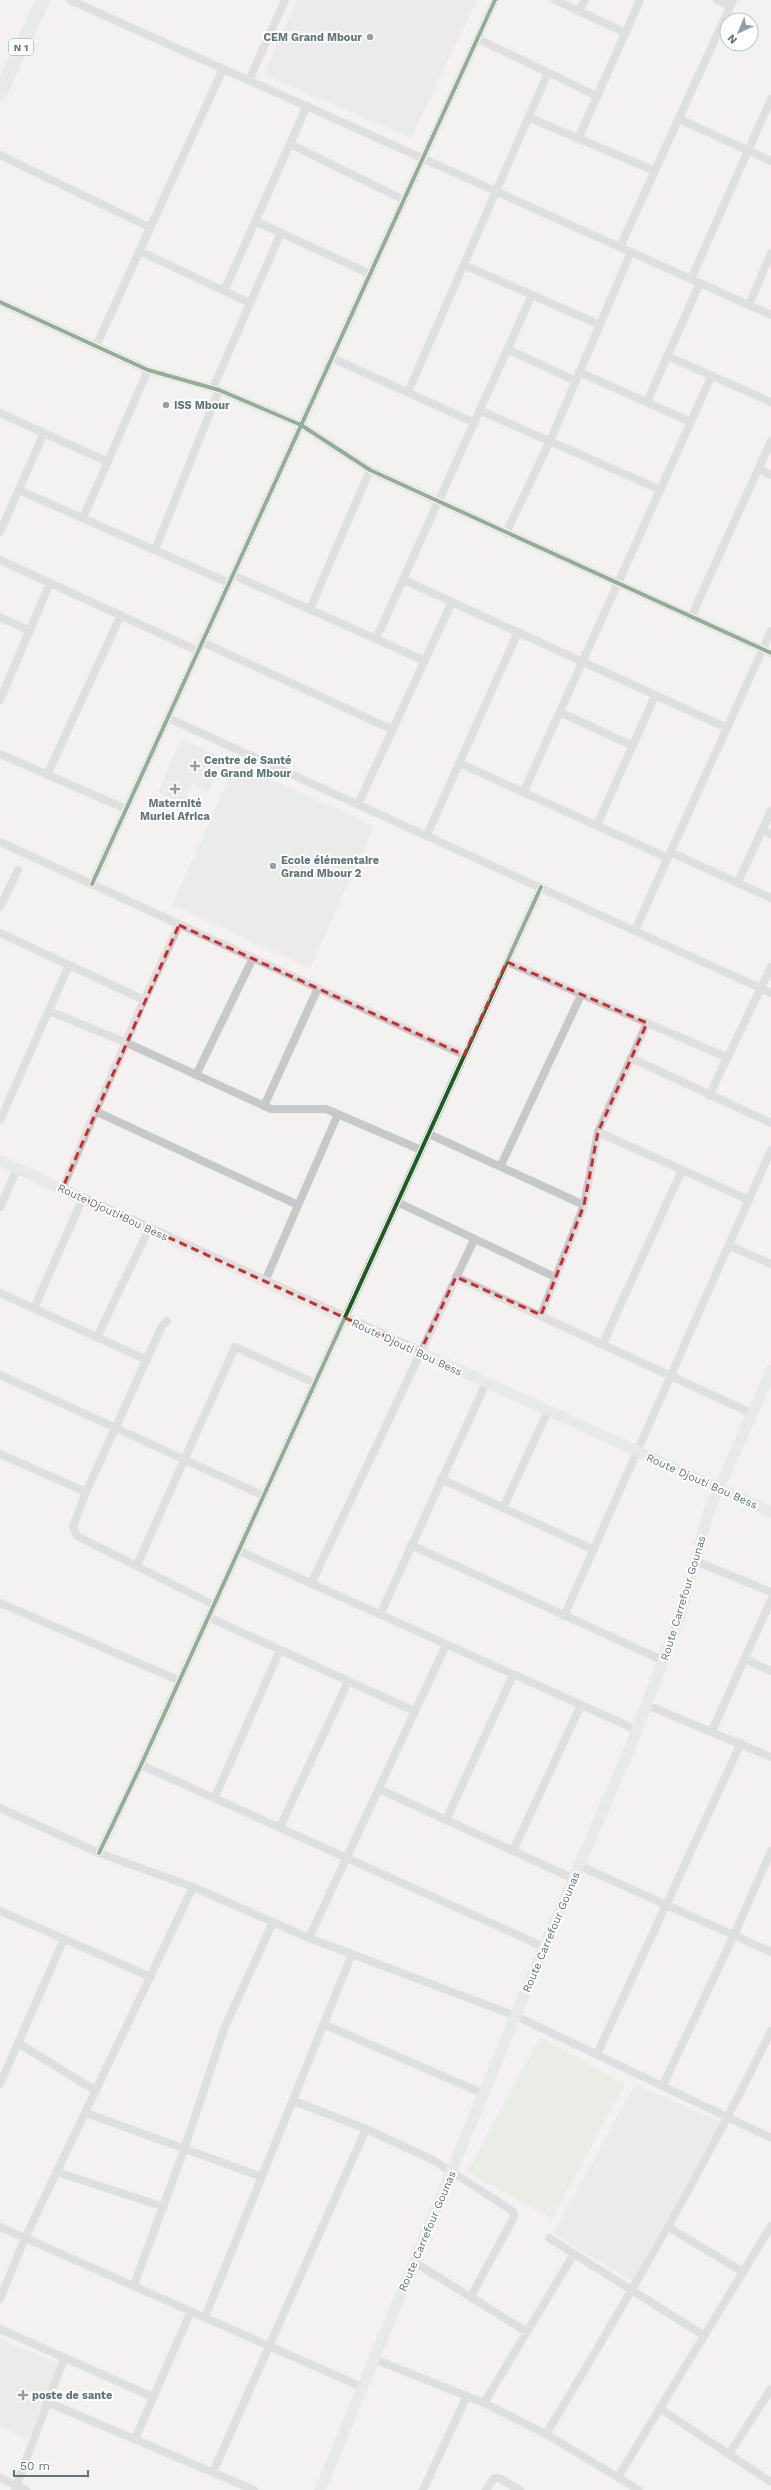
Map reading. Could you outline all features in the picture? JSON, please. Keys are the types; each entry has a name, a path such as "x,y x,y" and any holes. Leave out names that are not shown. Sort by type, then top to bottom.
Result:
{"highway":[{"name":"N 1","path":"0,93 43,0"}],"main road":[{"name":"Route Djouti Bou Bess","path":"0,1161 771,1512"},
{"name":"Route Carrefour Gounas","path":"320,2490 544,1948 637,1730 664,1661 706,1520 718,1489 771,1371"}],"street":[{"path":"70,0 771,315"},
{"path":"249,80 285,0"},
{"path":"92,884 496,0"},
{"path":"555,0 626,33"},
{"path":"580,11 585,0"},
{"path":"578,138 640,0"},
{"path":"620,247 732,3 716,0"},
{"path":"478,39 597,96"},
{"path":"96,346 223,69"},
{"path":"408,392 530,118 548,73"},
{"path":"691,279 771,99"},
{"path":"224,291 307,106"},
{"path":"530,118 655,171"},
{"path":"679,118 771,161"},
{"path":"290,144 404,200"},
{"path":"0,155 149,228"},
{"path":"255,221 280,235 370,274"},
{"path":"155,550 250,303 280,235"},
{"path":"139,251 250,303"},
{"path":"506,532 550,441 631,252"},
{"path":"749,305 771,253"},
{"path":"464,265 600,325"},
{"path":"647,402 700,283"},
{"path":"376,639 509,350 532,295"},
{"path":"0,302 148,370 216,389 301,426 370,470 771,653"},
{"path":"509,350 576,381"},
{"path":"667,356 771,402"},
{"path":"332,358 475,423"},
{"path":"83,518 148,370"},
{"path":"579,372 692,422"},
{"path":"524,791 712,375"},
{"path":"481,411 661,490"},
{"path":"0,413 108,462"},
{"path":"0,532 44,433"},
{"path":"691,616 771,441"},
{"path":"758,469 771,474"},
{"path":"310,609 370,470"},
{"path":"19,490 229,584"},
{"path":"0,560 198,651"},
{"path":"233,575 425,661"},
{"path":"404,580 727,728"},
{"path":"0,700 50,583"},
{"path":"358,804 452,602"},
{"path":"47,775 121,615"},
{"path":"0,617 30,631"},
{"path":"635,930 771,631"},
{"path":"427,836 518,632"},
{"path":"202,642 393,730"},
{"path":"597,825 655,696"},
{"path":"560,712 633,746"},
{"path":"168,718 771,993"},
{"path":"0,754 126,809"},
{"path":"459,763 597,825 738,882 771,898"},
{"path":"738,882 771,811"},
{"path":"762,830 771,834"},
{"path":"0,842 464,1055"},
{"path":"0,907 18,870"},
{"path":"99,1852 180,1681 541,887"},
{"path":"62,1189 127,1043 144,1000 180,925"},
{"path":"0,933 144,1000"},
{"path":"196,1075 253,958"},
{"path":"507,962 728,1058"},
{"path":"0,1120 69,965"},
{"path":"709,1096 771,967"},
{"path":"264,1106 318,988"},
{"path":"501,1166 581,995"},
{"path":"49,1011 127,1043 264,1106 278,1110 326,1110 421,1150"},
{"path":"541,1315 584,1205 598,1132 647,1023"},
{"path":"631,1058 709,1096 771,1123"},
{"path":"97,1112 298,1205"},
{"path":"265,1281 338,1114"},
{"path":"598,1132 749,1200"},
{"path":"429,1134 584,1205"},
{"path":"564,1616 670,1375 730,1246 771,1150"},
{"path":"0,1207 17,1169"},
{"path":"603,1343 682,1170"},
{"path":"34,1308 82,1198"},
{"path":"397,1202 474,1240 556,1277"},
{"path":"97,1337 149,1228"},
{"path":"312,1584 474,1240"},
{"path":"730,1246 771,1264"},
{"path":"456,1276 752,1413"},
{"path":"0,1293 147,1360"},
{"path":"167,1321 162,1326 115,1428 86,1492 73,1527 74,1533 214,1605"},
{"path":"137,1565 235,1347 316,1383"},
{"path":"0,1375 264,1496"},
{"path":"380,1615 486,1383"},
{"path":"503,1508 548,1411"},
{"path":"0,1454 86,1492"},
{"path":"441,1479 594,1550"},
{"path":"411,1545 664,1661"},
{"path":"239,1551 637,1730"},
{"path":"695,1561 771,1592"},
{"path":"712,1731 771,1600"},
{"path":"0,1603 180,1681"},
{"path":"208,1617 414,1711"},
{"path":"310,1938 348,1858 414,1711 446,1645"},
{"path":"215,1797 280,1650"},
{"path":"745,1659 771,1671"},
{"path":"446,1820 513,1675"},
{"path":"280,1827 348,1682"},
{"path":"513,1851 581,1705"},
{"path":"647,1705 741,1743 771,1757"},
{"path":"597,2054 741,1743"},
{"path":"141,1765 215,1797 544,1948"},
{"path":"379,1789 574,1878"},
{"path":"0,1808 99,1852 193,1887 310,1938 516,2016 663,2084 771,2138"},
{"path":"663,2084 734,1935 771,1851"},
{"path":"580,1866 665,1906 771,1952"},
{"path":"0,2299 25,2238 193,1887"},
{"path":"0,1911 151,1977"},
{"path":"134,2285 164,2208 224,2029 273,1922"},
{"path":"0,2084 64,1939"},
{"path":"205,2317 294,2101 323,2024 352,1954"},
{"path":"323,2024 484,2094"},
{"path":"546,2434 633,2291 729,2117 771,2031"},
{"path":"18,2043 96,2091"},
{"path":"294,2101 366,2129 452,2172 514,2214 513,2219 472,2296"},
{"path":"86,2113 184,2150 262,2177"},
{"path":"213,2472 366,2129"},
{"path":"57,2172 164,2208"},
{"path":"0,2227 269,2344 362,2387"},
{"path":"618,2477 703,2335 771,2227"},
{"path":"668,2228 742,2272"},
{"path":"549,2238 703,2335"},
{"path":"484,2403 574,2254"},
{"path":"414,2262 472,2296 527,2332"},
{"path":"135,2439 191,2311"},
{"path":"0,2329 153,2397"},
{"path":"15,2488 64,2358"},
{"path":"374,2358 484,2403 546,2434 639,2490"},
{"path":"729,2454 771,2389"},
{"path":"423,2490 467,2396"},
{"path":"47,2402 254,2490"},
{"path":"659,2408 771,2482"},
{"path":"0,2478 15,2488 26,2490"},
{"path":"486,2490 494,2478 499,2478 520,2490"}],"highlighted area":[{"path":"179,925 464,1055 507,962 647,1023 598,1132 584,1205 541,1315 456,1277 420,1352 62,1189"}],"shaded area":[{"name":"CEM Grand Mbour","path":"297,0 477,0 411,138 264,75"},
{"name":"Centre de Santé de Grand Mbour","path":"181,739 224,758 208,793 193,785 184,804 158,792"},
{"name":"Ecole élémentaire Grand Mbour 2","path":"236,763 374,826 310,968 172,905"},
{"path":"540,2037 625,2084 552,2219 467,2172"},
{"path":"635,2084 720,2122 632,2281 553,2234"},
{"name":"poste de sante","path":"0,2339 58,2363 28,2440 0,2426"}],"cycle path":[{"path":"92,884 495,0"},
{"path":"0,302 148,370 219,390 301,425 370,470 771,653"},
{"path":"99,1853 141,1765 541,887"}],"place":[{"name":"CEM Grand Mbour","path":"370,37"},
{"name":"ISS Mbour","path":"166,405"},
{"name":"Centre de Santé de Grand Mbour","path":"195,766"},
{"name":"Maternité Muriel Africa","path":"175,789"},
{"name":"Ecole élémentaire Grand Mbour 2","path":"273,866"},
{"name":"poste de sante","path":"23,2395"}]}
